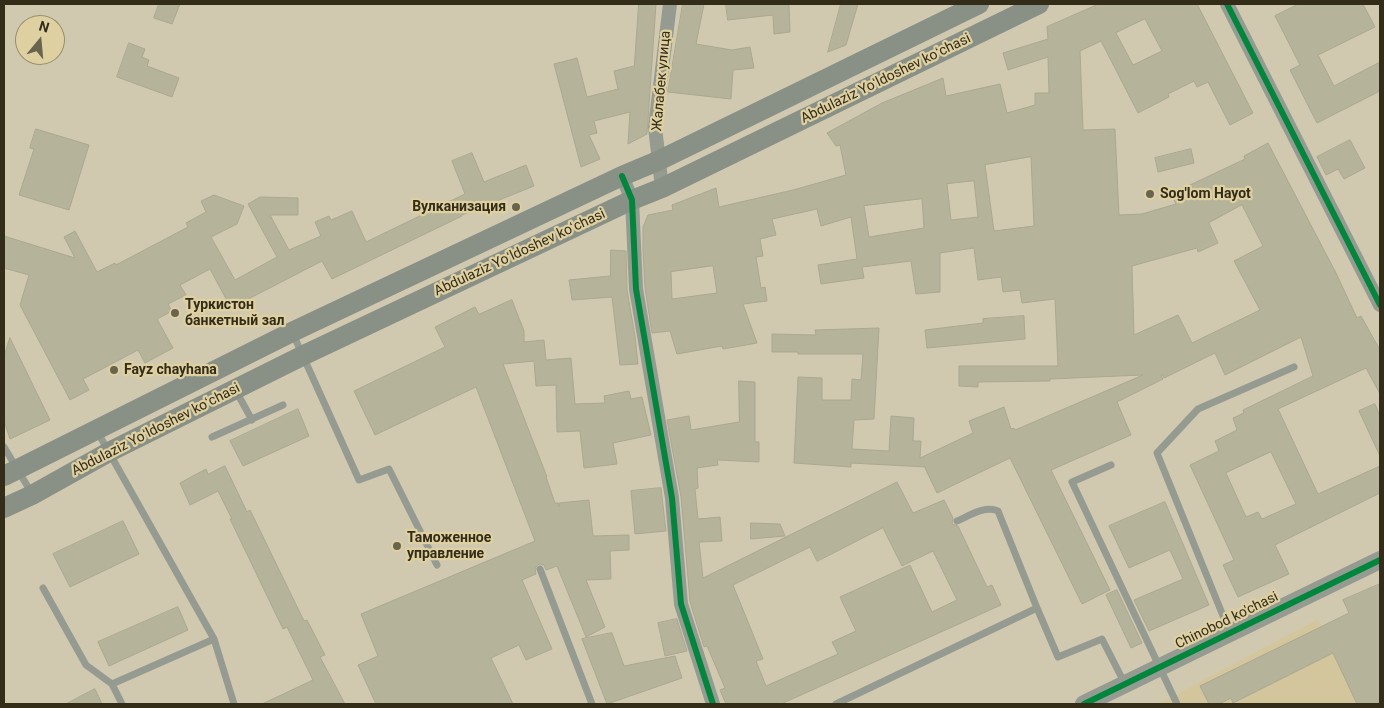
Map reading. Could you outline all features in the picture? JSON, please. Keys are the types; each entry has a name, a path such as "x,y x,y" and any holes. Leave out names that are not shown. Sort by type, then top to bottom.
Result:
{"main road":[{"name":"Abdulaziz Yoʻldoshev koʻchasi","path":"11,472 292,332 622,176 660,160 979,4"},
{"name":"Abdulaziz Yoʻldoshev koʻchasi","path":"4,508 32,495 109,452 304,355 632,200 662,188 1039,4"}],"street":[{"name":"Жалабек улица","path":"662,188 656,127 670,4"},
{"path":"1227,4 1380,306"},
{"path":"622,176 632,200 636,289 672,498 681,604 712,704"},
{"name":"Chinobod ko'chasi","path":"1084,704 1380,560"}],"lane":[{"path":"292,332 360,480 389,469 437,565"},
{"path":"1230,634 1157,453 1198,409 1294,367"},
{"path":"235,389 252,420"},
{"path":"212,437 283,406"},
{"path":"96,429 214,639 234,704"},
{"path":"4,447 11,472 32,495"},
{"path":"1111,465 1072,482 1177,704"},
{"path":"957,521 982,510 992,508 998,511 1058,657 1102,638 1126,684"},
{"path":"540,569 592,704"},
{"path":"43,588 86,665 112,684 122,704"},
{"path":"836,704 1037,608"},
{"path":"112,684 214,639"}],"shaded area":[{"path":"1318,619 1357,704 1158,704"}],"building":[{"path":"159,4 180,4 172,24 154,18"},
{"path":"639,4 656,4 647,134 628,144 630,112 594,121 597,133 589,135 600,159 581,167 554,64 577,58 587,97 618,89 614,71 634,66"},
{"path":"683,4 704,4 696,44 732,50 750,47 754,68 733,70 731,99 668,92"},
{"path":"726,4 789,4 790,32 774,34 773,15 728,20"},
{"path":"841,4 858,4 846,45 828,52"},
{"path":"1099,4 1197,4 1253,113 1230,125 1208,82 1197,87 1194,81 1168,94 1169,97 1138,113 1101,41 1080,51 1083,130 1115,129 1119,215 1142,214 1176,204 1171,194 1245,159 1244,156 1268,143 1336,273 1357,318 1361,316 1380,350 1380,394 1366,368 1278,409 1318,494 1380,466 1380,493 1275,545 1289,574 1238,597 1223,565 1234,560 1190,465 1219,451 1215,441 1237,430 1233,418 1244,413 1243,410 1313,376 1301,337 1225,375 1215,353 1164,378 1161,375 1163,379 1117,402 1131,435 1051,470 1110,590 1082,604 1010,458 937,493 926,467 851,463 851,467 794,463 798,377 822,378 822,400 851,400 852,379 861,380 863,354 772,352 772,334 816,335 815,330 879,328 874,419 854,420 852,449 889,451 891,416 914,418 913,441 921,441 920,458 973,433 969,421 1004,407 1011,429 1014,428 1015,430 1143,375 1050,379 1050,381 978,382 978,387 959,386 959,366 1058,366 1055,299 1022,303 1020,290 1003,292 1001,277 978,280 974,248 940,253 940,292 916,294 911,261 862,267 864,278 821,284 818,265 857,259 851,217 821,226 817,209 772,219 776,235 760,239 763,256 756,257 761,288 765,287 767,301 743,304 757,343 723,349 722,346 677,354 670,331 652,333 645,288 643,251 643,227 648,215 673,210 672,205 716,188 719,207 793,190 846,175 840,145 836,146 827,133 882,103 943,78 946,96 1000,84 1007,113 1035,105 1035,93 1049,93 1048,57 1008,70 1003,53 1048,39 1047,27","holes":["1145,19 1162,51 1133,65 1116,33","1031,157 1034,226 994,231 985,165","974,181 978,217 951,220 947,184","922,199 924,228 869,237 864,206","1242,205 1263,246 1234,261 1260,310 1192,343 1178,315 1134,335 1132,266 1197,248 1198,252 1218,243 1209,223","713,266 717,293 672,299 671,272","1271,452 1296,504 1262,519 1258,512 1246,517 1226,473"]},
{"path":"1299,4 1363,4 1375,27 1318,55 1334,86 1380,62 1380,91 1317,123 1290,70 1300,65 1275,16"},
{"path":"129,43 145,49 142,57 149,60 147,66 179,78 172,97 117,77"},
{"path":"36,129 89,145 69,210 19,195 34,149 30,148"},
{"path":"1350,140 1365,168 1344,179 1338,169 1326,175 1317,157"},
{"path":"1191,149 1194,163 1158,172 1155,158"},
{"path":"472,153 484,182 526,165 534,186 462,215 332,279 322,261 231,308 210,269 180,285 186,295 168,304 172,311 157,319 173,348 145,363 138,350 83,379 89,390 70,400 20,305 29,275 4,268 4,236 75,258 64,237 75,231 97,272 115,263 116,265 188,227 186,223 206,212 201,201 214,195 244,206 237,224 211,237 235,280 277,257 248,204 260,197 298,198 298,215 270,215 289,250 321,236 315,222 329,216 331,220 352,211 366,242 465,194 452,161"},
{"path":"611,250 626,251 627,290 638,364 620,365 612,297 572,300 569,280 610,276"},
{"path":"512,300 524,331 524,342 544,340 546,360 571,358 575,404 605,403 604,396 629,391 631,399 642,397 651,435 613,443 617,464 584,468 580,431 557,432 556,385 536,386 534,361 503,364 547,477 555,503 558,503 559,507 559,503 589,500 593,536 629,535 629,550 610,551 611,579 586,580 605,627 586,637 557,566 546,570 544,565 539,564 535,568 536,574 522,580 552,649 526,660 519,645 491,658 513,704 376,704 358,665 378,656 361,614 535,541 476,387 375,435 354,391 445,347 435,327 475,307 479,314"},
{"path":"1024,316 1025,339 927,348 925,330 983,323 983,319"},
{"path":"10,338 50,420 10,439 4,421 4,357"},
{"path":"739,381 755,382 755,442 759,442 759,462 717,460 718,465 697,468 698,488 695,489 698,519 720,517 722,541 699,542 703,578 897,482 913,513 944,500 953,518 952,524 958,526 987,587 992,585 1001,605 781,704 726,704 720,690 725,688 707,646 704,647 690,602 681,497 667,420 689,416 691,430 739,422","holes":["883,528 902,566 933,551 957,600 932,612 910,565 840,597 856,631 832,642 838,654 766,686 756,661 763,659 733,585 810,547 817,561"]},
{"path":"1375,404 1380,416 1380,456 1359,411"},
{"path":"298,409 309,436 243,466 230,441"},
{"path":"225,466 247,512 250,510 304,621 307,620 325,655 320,657 345,704 262,704 313,680 287,627 283,629 218,491 190,505 180,483 206,469 208,474"},
{"path":"661,488 666,531 635,534 631,491"},
{"path":"1165,502 1209,605 1149,631 1134,600 1183,579 1170,550 1129,568 1109,526"},
{"path":"123,521 139,554 70,587 53,554"},
{"path":"751,523 780,524 785,536 751,539"},
{"path":"1380,584 1380,704 1357,704 1333,653 1233,703 1231,698 1219,704 1209,704 1200,686 1349,613 1343,600"},
{"path":"1117,590 1142,643 1131,648 1106,595"},
{"path":"178,607 188,630 109,666 98,642"},
{"path":"677,619 687,651 665,656 658,623"},
{"path":"612,633 624,666 675,656 682,678 607,704 582,639"},
{"path":"95,689 102,704 66,704"}],"cycle path":[{"path":"1227,4 1380,305"},
{"path":"622,176 632,200 636,289 672,498 681,604 713,704"},
{"path":"1084,704 1380,560"}],"place":[{"name":"Sog'lom Hayot","path":"1150,194"},
{"name":"Вулканизация","path":"516,207"},
{"name":"Туркистон банкетный зал","path":"175,313"},
{"name":"Fayz chayhana","path":"114,370"},
{"name":"Таможенное управление","path":"397,546"}]}
